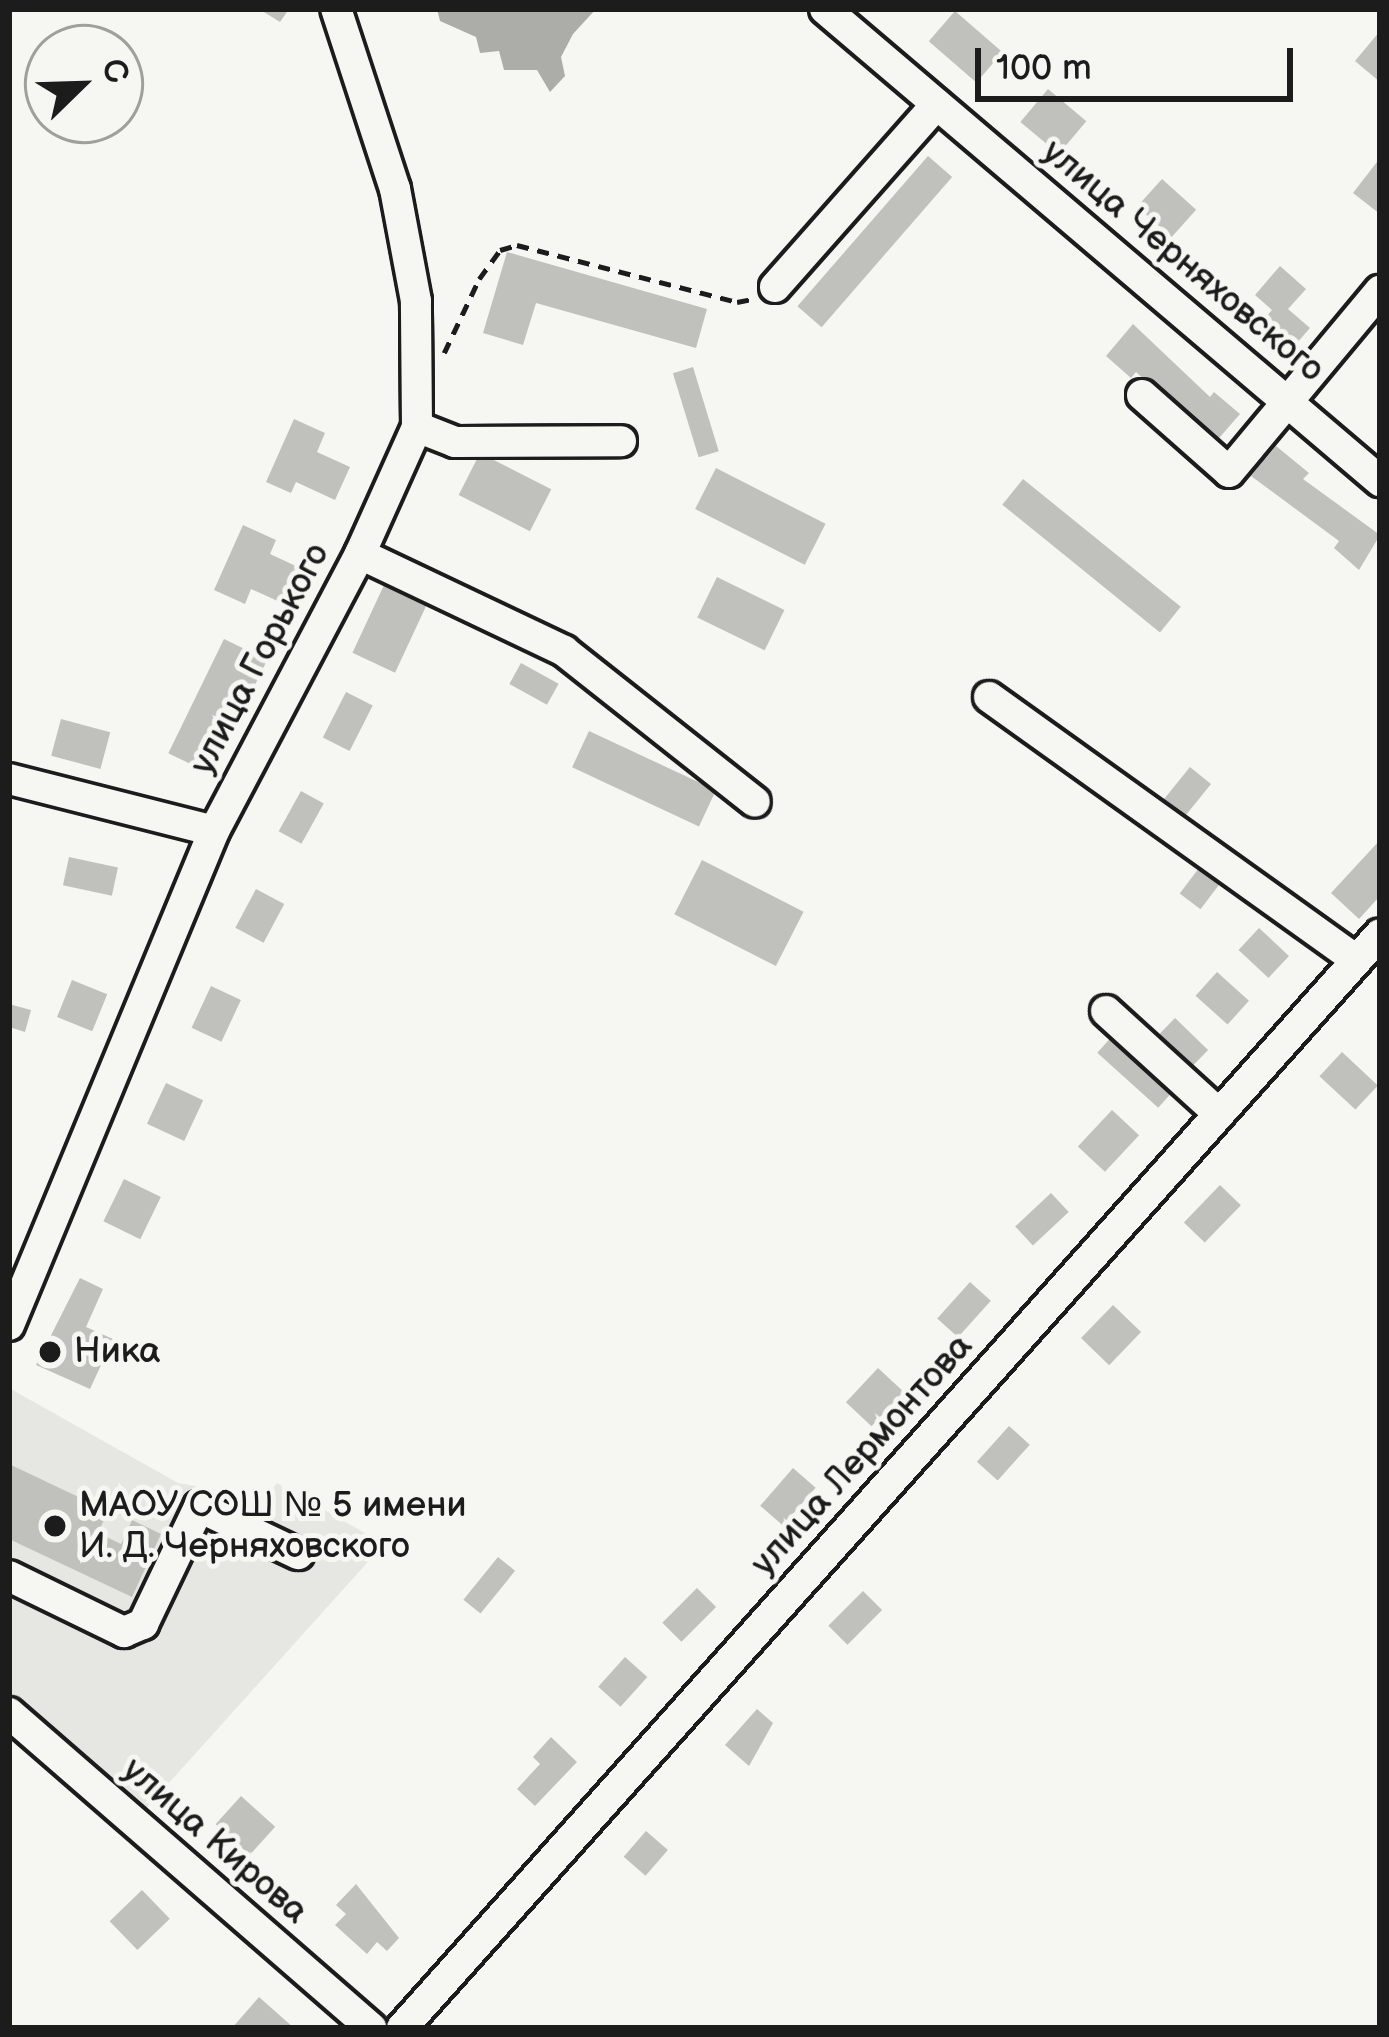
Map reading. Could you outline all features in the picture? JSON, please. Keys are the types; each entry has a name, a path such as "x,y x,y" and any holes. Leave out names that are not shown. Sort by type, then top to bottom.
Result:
{"street":[{"name":"улица Горького","path":"9,1324 214,831 360,554 417,427 416,301 395,189 336,9"},
{"name":"улица Черняховского","path":"824,9 1380,481"},
{"path":"775,287 937,104"},
{"path":"1142,395 1229,472 1380,291"},
{"path":"417,427 455,442 621,441"},
{"path":"360,554 564,651 755,802"},
{"path":"989,697 1357,960"},
{"path":"9,778 214,831"},
{"name":"улица Лермонтова","path":"402,2028 1380,934"},
{"path":"1106,1011 1219,1114"},
{"path":"9,1576 124,1632 143,1624 199,1507 298,1555"},
{"name":"улица Кирова","path":"9,1713 371,2028"}],"path":[{"path":"440,358 479,279 500,250 517,245 737,302 775,287"}],"shaded area":[{"path":"437,9 596,9 573,34 561,57 565,76 550,92 537,70 504,70 499,51 480,53 476,37 440,21"},
{"path":"9,1388 178,1483 213,1489 253,1513 277,1483 384,1544 141,1814 9,1703"}],"building":[{"path":"259,9 289,9 280,22"},
{"path":"955,11 1003,52 976,83 929,41"},
{"path":"1380,31 1380,82 1355,61"},
{"path":"1048,89 1086,121 1059,154 1020,122"},
{"path":"928,156 952,177 822,327 797,306"},
{"path":"1380,158 1380,214 1353,193"},
{"path":"1162,179 1196,210 1171,237 1137,206"},
{"path":"507,252 707,309 696,348 536,303 523,345 483,333"},
{"path":"1280,266 1306,289 1288,309 1310,328 1282,360 1252,333 1272,310 1255,295"},
{"path":"1133,324 1210,397 1214,392 1240,414 1213,445 1136,372 1131,378 1106,356"},
{"path":"693,367 719,451 699,457 673,373"},
{"path":"294,419 325,433 317,452 350,467 335,500 296,482 291,493 266,482"},
{"path":"1276,446 1309,473 1303,479 1380,535 1359,570 1334,548 1339,541 1251,476"},
{"path":"480,453 551,489 530,531 459,495"},
{"path":"716,468 826,524 805,565 695,509"},
{"path":"1023,479 1181,607 1160,632 1002,505"},
{"path":"243,525 276,540 270,554 298,567 282,603 251,589 245,604 214,590"},
{"path":"717,577 784,610 765,650 697,617"},
{"path":"385,583 428,603 395,673 352,653"},
{"path":"224,639 267,660 211,774 168,753"},
{"path":"521,663 559,684 547,705 509,684"},
{"path":"346,692 373,706 350,751 323,737"},
{"path":"61,719 110,732 100,769 51,756"},
{"path":"589,731 716,790 699,826 572,767"},
{"path":"1190,767 1211,784 1178,824 1157,807"},
{"path":"301,791 324,804 301,844 279,831"},
{"path":"1380,840 1380,896 1359,919 1331,893"},
{"path":"69,857 118,867 112,896 63,885"},
{"path":"702,860 804,912 776,966 674,914"},
{"path":"1199,868 1220,884 1201,909 1180,894"},
{"path":"256,889 284,904 264,943 235,928"},
{"path":"1259,928 1289,956 1269,978 1239,950"},
{"path":"1217,972 1249,1001 1228,1025 1196,996"},
{"path":"72,980 107,994 92,1031 57,1017"},
{"path":"211,986 241,1000 221,1042 192,1028"},
{"path":"9,1004 31,1010 25,1032 9,1027"},
{"path":"1175,1018 1208,1050 1188,1071 1155,1039"},
{"path":"1116,1032 1177,1087 1158,1108 1097,1053"},
{"path":"1342,1052 1378,1085 1355,1110 1319,1076"},
{"path":"166,1083 203,1100 184,1141 147,1124"},
{"path":"1112,1110 1139,1135 1105,1172 1078,1147"},
{"path":"124,1179 161,1197 140,1239 103,1221"},
{"path":"1220,1185 1241,1205 1205,1243 1184,1222"},
{"path":"1051,1193 1069,1212 1033,1245 1015,1226"},
{"path":"80,1278 103,1289 86,1327 113,1339 90,1389 36,1365"},
{"path":"970,1282 991,1301 958,1337 937,1318"},
{"path":"1113,1305 1141,1332 1109,1365 1081,1338"},
{"path":"878,1368 904,1392 872,1426 846,1402"},
{"path":"1009,1426 1030,1445 998,1480 977,1462"},
{"name":"МАОУ СОШ № 5 имени И. Д. Черняховского","path":"9,1464 108,1511 98,1533 121,1544 132,1520 161,1534 132,1597 9,1539"},
{"path":"793,1468 816,1488 783,1525 760,1506"},
{"path":"498,1557 515,1571 480,1614 463,1600"},
{"path":"697,1588 716,1607 681,1642 662,1623"},
{"path":"863,1591 882,1610 847,1645 828,1626"},
{"path":"625,1657 647,1677 621,1707 598,1687"},
{"path":"757,1709 773,1723 749,1766 725,1745"},
{"path":"551,1737 577,1762 535,1806 517,1789 540,1764 533,1757"},
{"path":"241,1796 275,1827 250,1855 216,1824"},
{"path":"646,1831 668,1850 646,1876 624,1857"},
{"path":"356,1884 399,1938 387,1951 377,1942 367,1954 335,1925 346,1914 336,1905"},
{"path":"142,1890 170,1919 137,1950 110,1921"},
{"path":"259,1997 294,2028 232,2028"}],"place":[{"name":"Ника","path":"50,1352"},
{"name":"МАОУ СОШ № 5 имени И. Д. Черняховского","path":"55,1526"}]}
